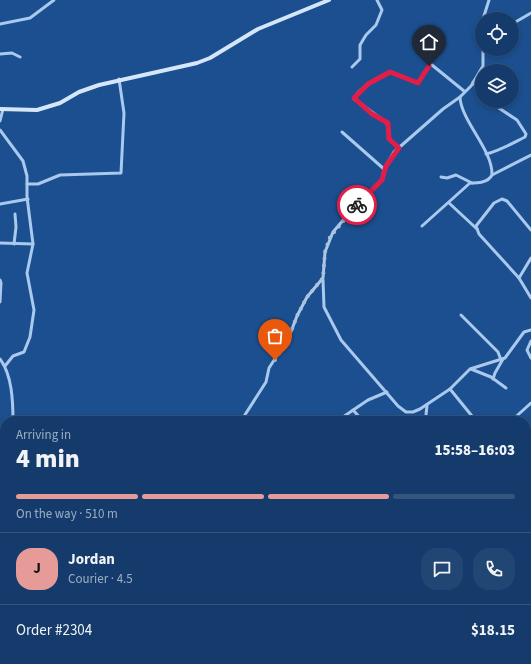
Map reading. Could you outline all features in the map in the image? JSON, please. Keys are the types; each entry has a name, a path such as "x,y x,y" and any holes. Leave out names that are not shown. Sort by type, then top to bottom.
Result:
{"main road":[{"path":"2,109 30,111 51,107 90,88 119,79 198,63 210,58 258,29 328,0"}],"street":[{"path":"0,24 30,18 54,0"},
{"path":"352,67 360,59 360,45 366,35 376,25 382,10 377,0"},
{"path":"485,12 489,0"},
{"path":"519,20 531,13"},
{"path":"0,54 12,53 20,57"},
{"path":"483,56 483,66 473,82 460,96 443,109 392,155 384,169 384,177 379,184 357,204 339,224 330,237 325,252 323,278 324,307 338,333 356,358 398,406 406,412 413,412 427,405 450,388 471,369 502,360"},
{"path":"399,148 389,139 388,123 354,99 355,96 365,87 391,72 418,83 429,66 432,65 464,92"},
{"path":"27,184 38,184 60,175 120,173 124,113 119,79"},
{"path":"460,96 462,106 486,154 492,175"},
{"path":"486,154 525,137 526,134 517,120 499,108"},
{"path":"0,120 2,109"},
{"path":"0,130 25,165 33,244 27,273 34,310 30,337 24,352 13,356 6,366"},
{"path":"342,132 384,169"},
{"path":"441,177 447,178 456,175 476,184 487,180 492,175 531,155"},
{"path":"422,226 472,183"},
{"path":"0,204 28,199"},
{"path":"477,229 477,224 484,215 494,203 502,199 507,201 531,230"},
{"path":"449,203 477,229 519,278 531,298"},
{"path":"14,214 16,228 14,244"},
{"path":"0,243 33,244"},
{"path":"519,278 531,258"},
{"path":"245,416 266,382 269,368 289,337 305,300 323,278"},
{"path":"0,280 0,302"},
{"path":"461,315 498,352 502,360"},
{"path":"493,379 494,373 502,360 509,354 524,332 531,330"},
{"path":"531,341 527,350 531,358"},
{"path":"0,359 6,366 12,400 13,416"},
{"path":"471,369 493,379 506,388"},
{"path":"450,388 472,416"},
{"path":"344,416 373,398 387,392"},
{"path":"517,416 531,403"},
{"path":"427,405 427,416"},
{"path":"353,410 358,416"}],"way so far":[{"path":"275,360 287,341 297,316 307,297 311,291 322,282 325,252 330,237 339,224 357,205"}],"route":[{"path":"357,205 382,180 384,177 384,169 394,152 399,148 389,139 388,123 372,114 354,98 368,84 390,72 414,83 418,83 429,66"}]}
